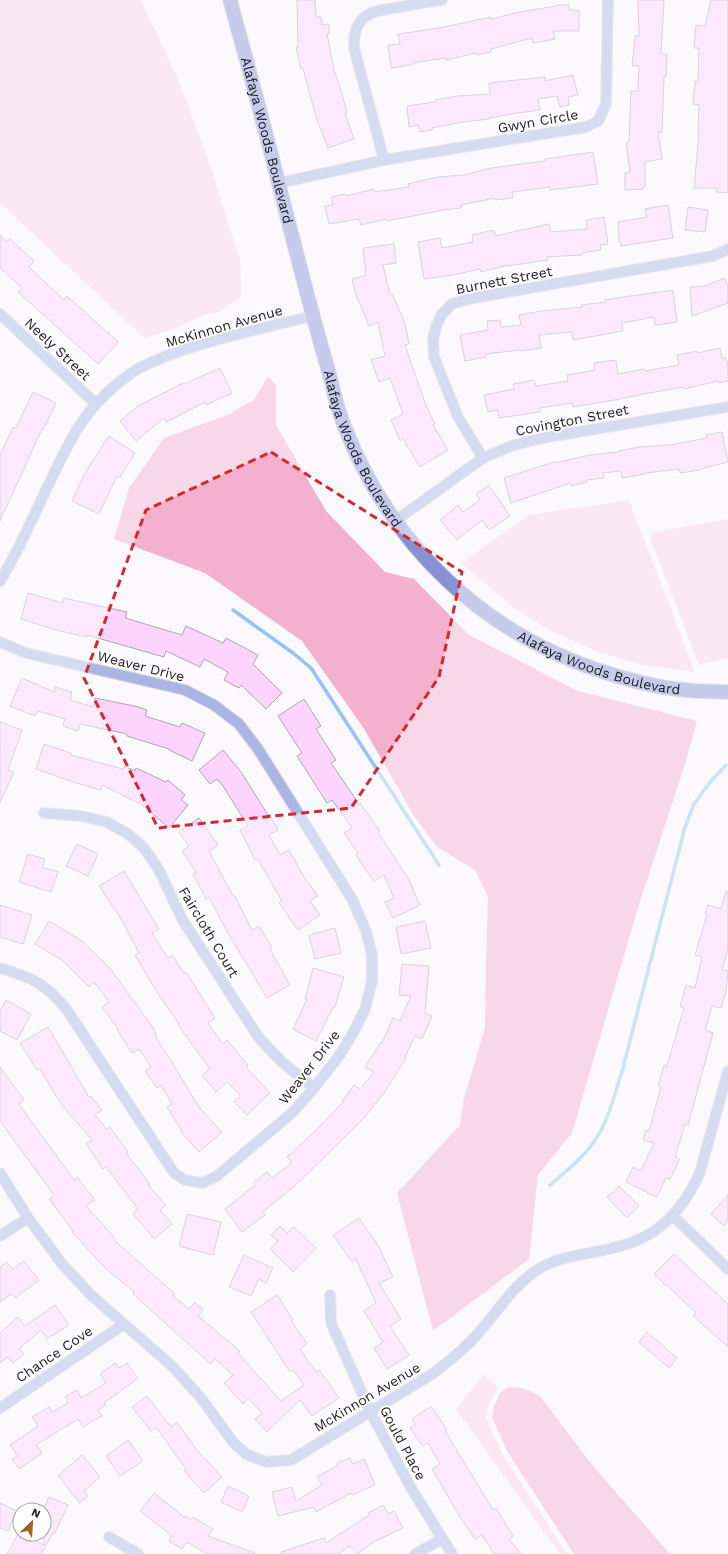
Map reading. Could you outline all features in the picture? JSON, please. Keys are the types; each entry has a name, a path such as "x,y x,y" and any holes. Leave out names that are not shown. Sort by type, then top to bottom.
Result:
{"street":[{"name":"Alafaya Woods Boulevard","path":"230,0 279,183 312,316 344,426 361,464 395,521 422,556 453,586 495,620 536,644 580,665 628,680 684,690 728,692"},
{"path":"384,160 354,48 354,37 357,28 364,18 374,11 442,0"},
{"name":"Gwyn Circle","path":"279,183 384,160 586,127 598,121 606,104 608,0"},
{"name":"Burnett Street","path":"483,458 458,417 434,357 433,340 436,327 442,314 452,304 468,299 713,256 728,249"},
{"name":"Neely Street","path":"0,314 96,404"},
{"name":"McKinnon Avenue","path":"0,581 15,556 76,432 96,404 134,371 190,348 312,316"},
{"name":"Covington Street","path":"395,521 483,458 511,446 542,438 728,407"},
{"name":"Weaver Drive","path":"0,642 26,653 186,690 214,705 239,724 258,749 352,899 366,931 372,955 372,981 365,1009 354,1031 339,1056 314,1088 292,1112 218,1176 202,1183 185,1180 174,1173 67,1010 55,996 40,983 23,975 0,968"},
{"name":"Faircloth Court","path":"44,813 81,816 107,822 128,834 144,848 158,870 182,919 259,1038 281,1061 314,1088"},
{"name":"McKinnon Avenue","path":"0,1173 28,1218 62,1265 92,1296 172,1366 201,1398 233,1442 246,1454 266,1462 290,1460 434,1373 473,1339 515,1288 535,1271 550,1263 623,1245 644,1238 658,1229 686,1199 695,1185 726,1085 728,1071"},
{"path":"672,1215 728,1269"},
{"path":"0,1236 28,1218"},
{"name":"Gould Place","path":"330,1295 331,1323 370,1411 411,1488 452,1554"},
{"name":"Chance Cove","path":"0,1408 124,1324"},
{"path":"109,1537 138,1554"},
{"path":"415,1554 442,1539"}],"highlighted area":[{"path":"271,452 462,572 439,677 351,808 158,828 84,678 146,510"}],"shaded area":[{"path":"0,0 141,0 180,84 211,168 240,260 241,297 218,313 206,314 172,330 144,338 0,203"},
{"path":"268,376 276,385 276,425 326,511 385,572 414,579 469,635 578,691 697,721 685,764 637,911 572,1133 538,1175 529,1259 433,1331 397,1193 460,1125 464,1098 485,1028 488,897 475,870 437,847 414,816 363,727 302,641 205,573 114,539 129,488 164,438 233,413 232,412 254,400"},
{"path":"629,500 695,672 642,665 598,652 549,630 513,607 461,563 529,515"},
{"path":"728,519 728,658 699,665 650,538 651,533"},
{"path":"484,1374 498,1388 489,1404 486,1418 503,1455 567,1554 560,1554 456,1409"},
{"path":"509,1387 525,1389 540,1396 593,1466 670,1554 574,1554 507,1451 492,1417 494,1406 500,1393"}],"building":[{"path":"297,0 315,0 316,17 321,17 322,25 329,24 329,34 327,34 334,70 347,113 345,113 354,139 328,148 316,117 303,69 301,69 296,47 298,47"},
{"path":"638,0 664,0 661,54 667,54 666,77 664,77 662,133 658,132 662,159 645,162 645,187 643,187 643,189 625,190 625,173 630,172 626,142 629,142 631,91 638,91 639,66 632,66 635,36 639,36"},
{"path":"711,0 728,0 728,193 717,192 716,188 694,188 699,134 699,105 693,104 695,81 698,82 699,48 694,48 696,25 705,26"},
{"path":"556,5 569,5 569,10 579,10 579,31 553,31 555,39 533,43 532,38 491,49 491,52 477,55 476,53 446,60 446,58 391,68 388,45 400,44 398,34 439,28 491,17 491,19"},
{"path":"573,75 578,95 568,97 569,105 560,107 557,96 538,99 540,110 463,122 420,132 418,125 409,127 407,106 435,102 435,100 458,96 490,94 489,83 545,77 545,81"},
{"path":"593,152 598,184 550,190 550,187 512,192 513,198 495,200 495,198 461,205 461,208 387,221 386,219 361,225 359,219 329,224 325,206 333,205 331,197 345,194 346,196 374,189 374,192 409,187 408,184 437,177 464,175 491,168 545,161 545,159"},
{"path":"668,205 673,238 621,246 621,242 619,242 618,222 647,217 645,209"},
{"path":"688,207 708,210 705,232 685,230"},
{"path":"604,217 608,244 600,245 601,250 582,253 582,255 547,257 548,260 508,265 481,272 480,269 424,279 418,242 440,238 442,248 473,242 472,235 494,230 495,236 549,224 551,232 587,229 586,220"},
{"path":"0,235 7,242 10,239 34,261 29,267 64,300 67,296 118,342 98,364 18,292 22,288 0,268"},
{"path":"394,244 396,263 383,265 390,295 392,294 405,323 409,344 405,345 425,403 435,424 433,425 448,450 420,467 403,439 400,441 391,420 403,414 390,378 379,382 371,360 385,356 378,322 369,326 357,299 352,279 366,275 363,248"},
{"path":"725,278 728,286 728,303 692,316 690,287 704,286"},
{"path":"673,290 677,322 655,325 654,317 622,323 623,331 573,340 572,332 539,335 541,348 486,354 486,357 465,361 460,335 488,330 487,321 500,320 501,327 521,325 519,315 582,307 581,305 606,302 605,300"},
{"path":"720,348 722,358 726,358 728,366 728,381 718,383 718,381 684,389 684,387 573,407 572,403 540,408 540,412 499,418 498,410 488,412 484,395 514,389 513,384 534,380 536,386 568,381 567,375 595,370 594,363 616,360 618,374 644,369 645,371 679,365 677,355 697,351 697,353"},
{"path":"220,368 232,393 206,405 205,402 166,422 164,418 136,441 120,421 138,406 183,383 184,384"},
{"path":"33,392 56,403 43,430 42,429 0,521 0,455 13,427 16,428"},
{"path":"722,432 728,462 700,470 680,473 679,469 645,473 622,478 621,471 603,473 604,478 586,480 587,482 571,486 571,483 511,503 504,478 554,462 640,447 670,445 707,438 706,435"},
{"path":"109,436 135,453 120,477 117,476 99,514 72,501 85,473"},
{"path":"489,485 510,516 489,530 482,520 457,540 440,520 458,505 463,512 480,500 476,494"},
{"path":"28,593 63,603 64,598 127,612 125,618 182,635 186,626 223,643 226,638 258,655 253,664 282,693 266,709 241,685 239,688 224,680 228,672 204,659 200,667 166,651 164,657 87,635 87,637 56,630 21,619"},
{"path":"22,678 54,692 55,687 72,692 70,700 93,707 95,698 139,707 147,710 145,716 180,727 182,723 205,733 192,761 169,749 127,736 127,734 80,724 78,731 63,726 65,719 38,711 35,716 10,706"},
{"path":"304,699 321,726 316,729 336,760 331,763 359,804 360,803 380,831 378,832 408,878 420,905 393,918 385,902 394,898 384,875 374,882 356,855 358,853 344,833 352,828 332,800 327,803 297,756 302,753 278,716"},
{"path":"0,722 22,730 8,770 14,772 0,803"},
{"path":"44,744 71,753 71,755 123,769 124,766 135,771 136,768 166,782 168,780 185,795 181,800 188,805 169,828 142,805 102,785 101,790 36,769"},
{"path":"223,750 241,772 268,815 270,815 278,830 269,835 280,855 289,850 304,877 318,896 310,901 320,915 298,930 279,903 282,901 257,858 255,860 240,830 248,826 217,779 210,784 199,770"},
{"path":"199,818 218,845 209,851 233,896 235,896 252,930 259,926 272,948 270,950 290,985 267,998 226,930 209,897 206,899 193,874 196,872 182,851 189,846 179,832"},
{"path":"77,844 98,854 88,876 66,866"},
{"path":"28,854 45,859 42,867 58,872 51,892 19,882"},
{"path":"124,871 159,929 152,933 168,958 172,955 184,973 186,972 215,1018 208,1023 223,1044 227,1040 248,1065 246,1067 270,1093 247,1115 234,1102 241,1096 227,1082 216,1092 202,1075 210,1069 178,1025 179,1024 157,992 135,955 139,953 121,919 99,886"},
{"path":"726,891 728,892 728,949 722,970 728,971 726,991 721,1008 712,1006 705,1030 713,1033 688,1125 685,1124 675,1157 680,1159 670,1179 666,1178 657,1197 626,1182 633,1167 641,1171 654,1143 643,1140 646,1130 649,1131 661,1087 658,1086 664,1065 667,1066 684,1008 680,1007 686,985 695,988 702,957 695,955 707,915 705,914 708,905 721,909"},
{"path":"0,905 32,915 23,944 0,937"},
{"path":"49,921 82,941 109,967 154,1029 156,1038 199,1107 222,1132 199,1152 181,1132 182,1131 167,1107 172,1104 161,1085 157,1088 145,1071 151,1067 139,1049 132,1053 117,1030 118,1029 102,1007 109,1002 94,982 89,987 63,961 35,944"},
{"path":"425,921 431,948 401,954 396,927"},
{"path":"335,928 341,953 315,959 309,935"},
{"path":"402,964 429,966 425,1013 432,1016 422,1039 415,1036 405,1057 406,1058 387,1089 364,1118 298,1183 263,1212 265,1215 242,1232 225,1209 255,1185 253,1183 267,1172 272,1178 292,1162 287,1157 343,1102 342,1101 354,1085 360,1089 374,1072 365,1067 381,1042 382,1043 393,1018 400,1021 411,996 399,995"},
{"path":"313,968 344,977 335,1007 333,1007 316,1041 293,1029 307,999 305,999"},
{"path":"6,1000 31,1014 17,1040 0,1031 0,1011"},
{"path":"48,1027 89,1097 91,1096 102,1110 95,1115 107,1129 110,1127 128,1152 126,1153 150,1184 148,1185 166,1205 160,1210 172,1224 154,1239 133,1214 138,1209 106,1167 103,1169 86,1144 92,1140 60,1103 40,1069 37,1070 20,1043"},
{"path":"0,1067 24,1100 19,1104 74,1180 77,1177 95,1200 86,1206 115,1238 114,1240 175,1294 173,1296 189,1309 195,1302 203,1310 198,1316 240,1351 238,1353 281,1401 304,1385 293,1370 290,1372 251,1312 277,1295 293,1320 291,1321 307,1344 300,1349 316,1372 319,1370 339,1398 312,1416 300,1400 267,1432 255,1419 262,1413 248,1398 243,1404 224,1383 233,1375 215,1359 211,1364 196,1351 133,1294 134,1292 104,1267 72,1232 73,1231 49,1199 54,1195 0,1121"},
{"path":"619,1186 639,1206 627,1218 607,1197"},
{"path":"728,1195 728,1221 724,1226 711,1214"},
{"path":"187,1214 221,1222 213,1255 179,1246"},
{"path":"359,1218 379,1247 393,1277 379,1283 401,1319 390,1326 409,1355 387,1369 374,1348 383,1342 364,1311 376,1303 356,1259 352,1262 333,1235"},
{"path":"280,1226 287,1233 294,1227 316,1248 293,1272 270,1249 278,1241 271,1235"},
{"path":"674,1254 728,1304 728,1347 693,1316 696,1313 654,1274"},
{"path":"244,1255 273,1268 266,1283 259,1279 251,1296 229,1287"},
{"path":"24,1261 39,1280 15,1298 11,1294 0,1302 0,1267 7,1262 13,1269"},
{"path":"55,1305 69,1325 47,1339 41,1330 19,1349 24,1354 13,1363 8,1357 0,1363 0,1333 18,1317 25,1326"},
{"path":"647,1332 677,1358 669,1368 639,1342"},
{"path":"115,1363 119,1368 127,1363 138,1378 104,1403 106,1405 98,1410 102,1416 83,1427 78,1419 36,1445 42,1453 19,1469 12,1459 18,1456 10,1445 38,1426 32,1417 49,1407 52,1412 68,1403 65,1397 77,1390 81,1398 106,1383 100,1374"},
{"path":"147,1396 171,1427 177,1422 196,1449 222,1477 204,1493 184,1471 186,1469 156,1427 151,1431 132,1407"},
{"path":"431,1406 447,1430 445,1431 493,1510 496,1508 513,1536 509,1539 521,1554 494,1554 482,1535 475,1539 461,1519 432,1469 440,1464 428,1443 423,1446 410,1428 415,1424 412,1419"},
{"path":"128,1440 143,1461 120,1476 106,1456"},
{"path":"82,1455 100,1477 84,1491 88,1496 80,1503 58,1476"},
{"path":"350,1458 353,1464 364,1459 375,1485 352,1495 351,1493 316,1512 314,1507 278,1516 272,1492 292,1487 296,1501 322,1485 317,1477 338,1465 337,1463"},
{"path":"228,1486 249,1496 242,1512 221,1502"},
{"path":"154,1493 184,1517 185,1516 191,1520 193,1517 213,1529 208,1536 255,1554 207,1554 187,1542 182,1549 169,1541 172,1536 140,1511"},
{"path":"49,1497 68,1505 55,1533 52,1535 52,1502 47,1502"},
{"path":"0,1503 12,1509 12,1522 8,1531 0,1528"},
{"path":"383,1505 388,1514 394,1511 403,1528 374,1542 357,1554 350,1546 338,1554 281,1554 281,1552 324,1538 326,1543 369,1515 368,1513"},
{"path":"14,1542 38,1542 44,1545 44,1542 48,1542 41,1554 7,1554"}],"waterway":[{"path":"233,610 293,653 311,668 439,865"},
{"path":"550,1185 584,1154 594,1142 608,1116 623,1068 685,827 694,804 711,781 726,765"}]}
